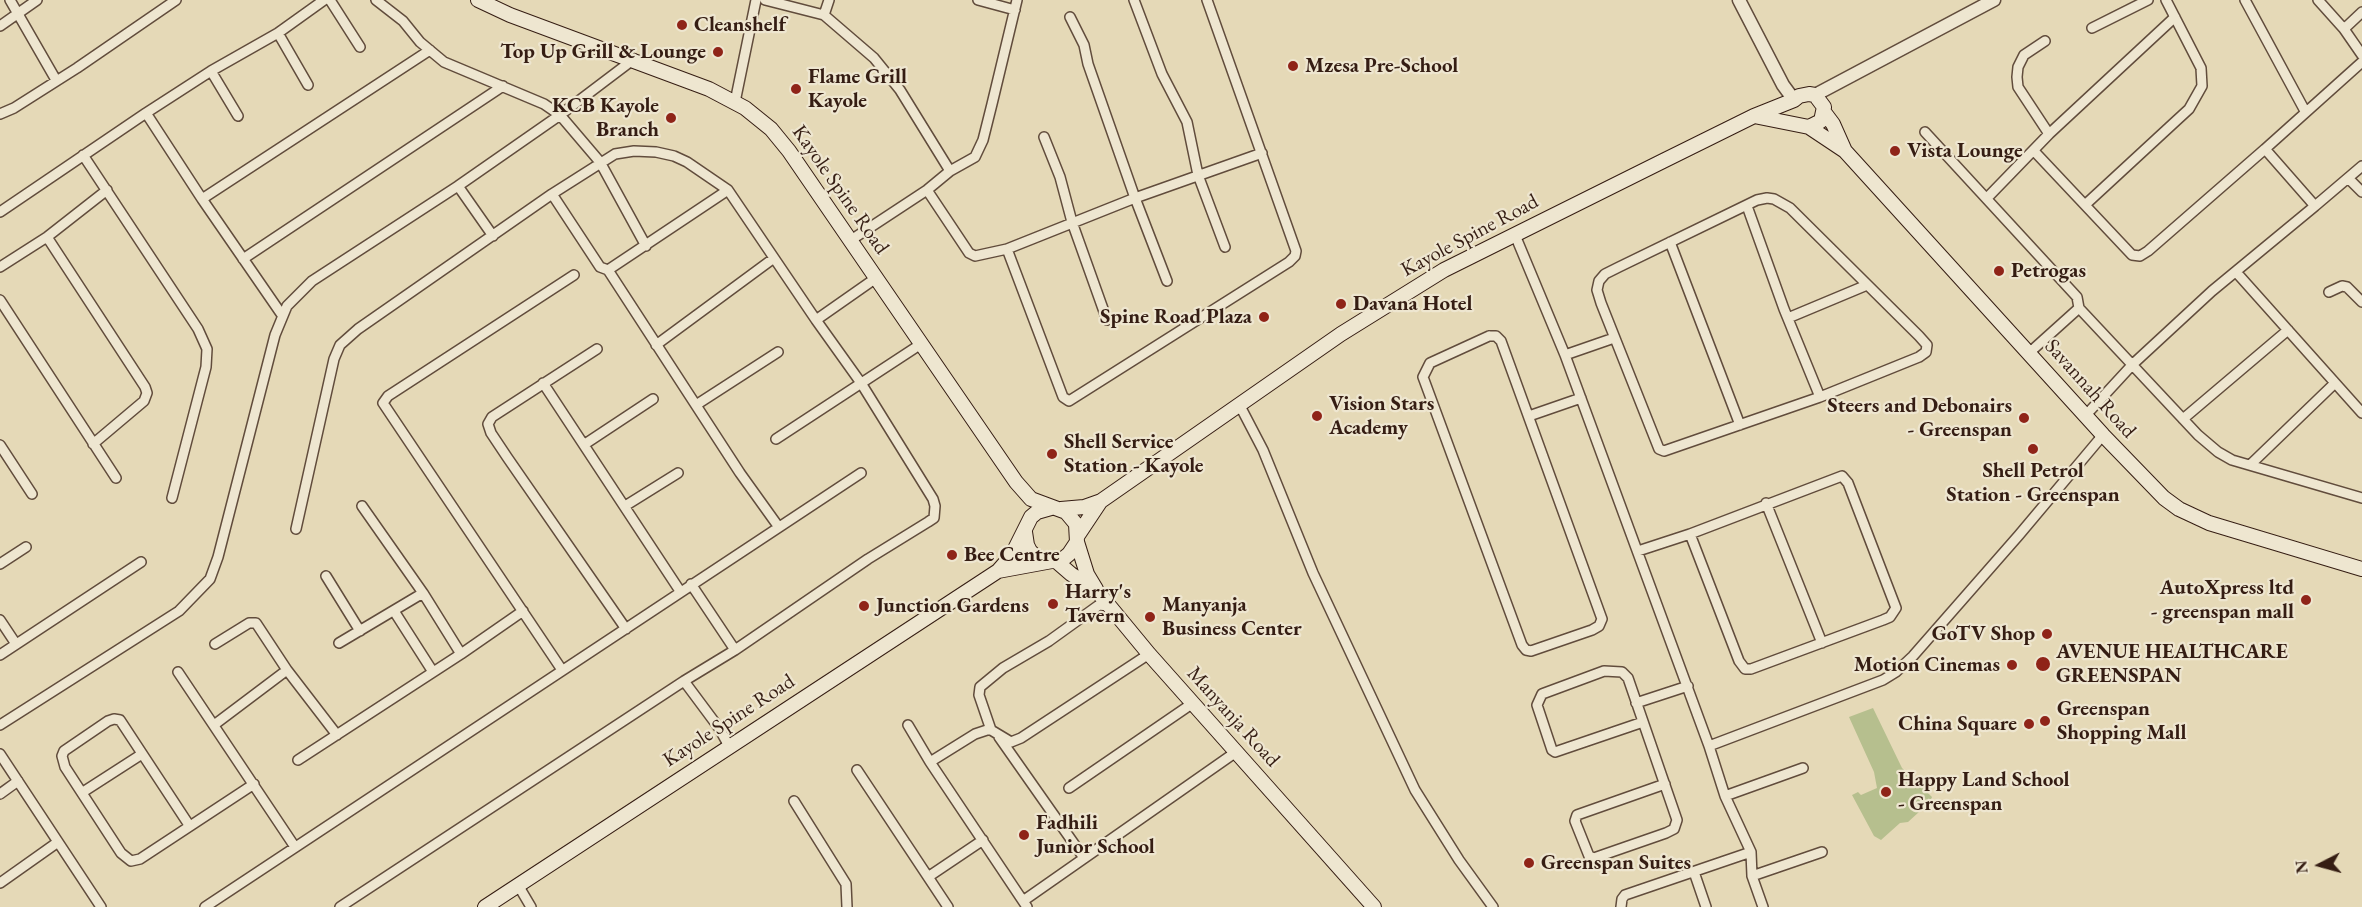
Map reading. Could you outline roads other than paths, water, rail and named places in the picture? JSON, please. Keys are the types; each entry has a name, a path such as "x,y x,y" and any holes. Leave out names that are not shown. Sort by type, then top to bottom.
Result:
{"main road":[{"name":"Kayole Spine Road","path":"478,0 510,15 709,88 735,102 771,129 851,240 1016,482"},
{"path":"1754,116 1803,125 1821,120 1824,112 1822,102 1815,95 1804,94 1794,100 1791,109 1793,119 1803,125"},
{"name":"Kayole Spine Road","path":"1101,501 1382,307 1444,270 1754,116 1794,100"},
{"name":"Savannah Road","path":"1824,112 1833,124 1845,151"},
{"name":"Savannah Road","path":"1803,125 1845,151 2103,435 2164,498 2186,513 2238,532 2362,569"},
{"path":"1016,482 1031,499 1057,508 1074,519 1087,574 1096,591"},
{"path":"1016,482 1023,500 1027,545 1035,556 1052,561"},
{"path":"998,571 1012,555 1037,512 1057,508 1084,507 1101,501"},
{"path":"998,571 1052,561 1069,554 1101,501"},
{"name":"Manyanja Road","path":"1052,561 1096,591 1149,654 1374,907"},
{"name":"Kayole Spine Road","path":"484,907 998,571"}],"street":[{"path":"10,0 56,80"},
{"path":"0,26 37,0"},
{"path":"0,114 14,108 77,68 176,0"},
{"path":"0,212 146,113 211,71 278,33 324,0"},
{"path":"330,0 360,47"},
{"path":"376,0 403,21 420,42 444,62 543,104 560,115 600,162 646,246"},
{"path":"735,102 756,0"},
{"path":"765,0 824,15 874,58 884,69 950,171"},
{"path":"824,15 829,0"},
{"path":"978,0 1015,10"},
{"path":"851,240 927,190 950,171 969,161 979,151 1017,0"},
{"path":"1134,0 1162,74 1187,122 1198,175 1226,247"},
{"path":"1007,249 1063,397 1069,401 1289,262 1295,256 1296,251 1207,0"},
{"path":"1739,0 1783,85 1794,100"},
{"path":"1815,95 1994,0"},
{"path":"2092,28 2148,0"},
{"path":"2086,204 2189,109 2202,86 2201,68 2166,0"},
{"path":"2246,0 2305,111"},
{"path":"2318,0 2344,29 2362,55"},
{"path":"2344,29 2362,12"},
{"path":"1070,17 1084,45 1088,64 1134,198 1167,281"},
{"path":"1987,198 2049,134 2175,17"},
{"path":"278,33 308,85"},
{"path":"2045,41 2024,55 2018,67 2017,77 2018,87 2049,134"},
{"path":"202,199 430,50"},
{"path":"0,725 179,610 210,579 218,557 274,335 282,315 296,296 312,281 458,186 560,115 633,59"},
{"path":"2034,151 2086,204 2124,249 2132,255 2140,256 2362,62"},
{"path":"211,71 238,116"},
{"path":"243,259 503,86"},
{"path":"146,113 282,315"},
{"path":"1925,132 2078,297 2079,308 2183,419 2218,452 2232,460 2362,498"},
{"path":"1044,137 1060,177 1072,222 1107,320"},
{"path":"2265,149 2315,206"},
{"path":"296,529 334,359 340,345 358,329 446,266 600,162 615,154 634,151 656,152 687,162 728,190 861,383 933,499 936,512 934,518 868,559 735,650 684,681 340,907"},
{"path":"927,190 969,253 975,256 1007,249 1134,198 1262,153"},
{"path":"83,155 198,329 207,349 206,367 172,498"},
{"path":"2086,416 2133,364 2236,272 2362,166"},
{"path":"2349,179 2362,192"},
{"path":"458,186 493,236"},
{"path":"0,267 47,237 107,190"},
{"path":"608,270 728,190"},
{"path":"552,194 600,267 608,270 778,526"},
{"path":"1767,198 1774,199 1790,208 1919,336 1927,345 1926,352 1919,357 1820,397 1664,451 1659,449 1614,338 1597,290 1599,281 1605,274 1747,206 1767,198"},
{"path":"1747,206 1820,397"},
{"path":"1515,235 1565,355 1688,686 1725,796 1751,852 1752,876 1763,907"},
{"path":"47,237 147,393 144,401 93,444"},
{"path":"1670,242 1740,425"},
{"path":"656,345 774,258"},
{"path":"2236,272 2362,413"},
{"path":"562,670 383,403 385,398 574,275"},
{"path":"816,320 876,278"},
{"path":"1788,318 1867,285"},
{"path":"2329,292 2342,286 2348,287 2362,302"},
{"path":"0,300 116,478"},
{"path":"2029,353 2079,308"},
{"path":"2183,419 2288,330"},
{"path":"1489,336 1496,336 1529,416 1602,618 1599,626 1592,630 1531,651 1526,650 1522,645 1422,377 1424,371 1430,363 1489,336"},
{"path":"1565,355 1614,338"},
{"path":"776,439 921,344"},
{"path":"597,348 492,417 488,427 626,629"},
{"path":"696,405 778,351"},
{"path":"543,383 681,591"},
{"path":"2250,465 2335,383"},
{"path":"1529,416 1581,398"},
{"path":"585,444 653,399"},
{"path":"1239,404 1263,450 1313,573 1415,790 1493,907"},
{"path":"1709,746 1883,680 1901,668 2103,435"},
{"path":"0,444 32,494"},
{"path":"625,506 678,473"},
{"path":"205,907 861,473"},
{"path":"1638,551 1690,534 1842,476 1848,483 1896,608 1890,617 1745,669 1739,661 1690,534"},
{"path":"1767,504 1822,643"},
{"path":"362,506 423,593 461,654"},
{"path":"0,564 26,548"},
{"path":"0,655 141,562"},
{"path":"326,576 360,631"},
{"path":"691,584 735,650"},
{"path":"339,643 423,593"},
{"path":"1108,606 1099,604 1049,641 1003,668 980,687 979,695 991,730 1011,742 1021,738 1149,654"},
{"path":"394,611 433,672"},
{"path":"298,760 523,611"},
{"path":"0,620 16,644"},
{"path":"215,644 252,622 256,623 287,670 337,735"},
{"path":"214,725 287,670"},
{"path":"1643,722 1555,752 1552,750 1537,705 1542,694 1604,671 1622,672 1628,678 1665,784 1677,820 1674,829 1594,858 1588,856 1575,821 1577,816 1665,784"},
{"path":"178,672 295,847"},
{"path":"684,681 719,728 729,746"},
{"path":"1636,703 1688,686"},
{"path":"1069,788 1193,703"},
{"path":"189,825 120,720 114,718 108,721 64,751 62,756 65,767 121,853 131,861 140,859 254,784"},
{"path":"908,725 930,762 1025,904 1084,858 1236,752"},
{"path":"930,762 975,734 991,730"},
{"path":"999,736 1084,858"},
{"path":"0,754 101,907"},
{"path":"83,792 142,754"},
{"path":"1725,796 1803,768"},
{"path":"857,770 948,907"},
{"path":"0,794 18,782"},
{"path":"794,801 846,884 847,907"},
{"path":"928,878 983,840"},
{"path":"0,883 58,842"},
{"path":"1621,907 1625,896 1751,852"},
{"path":"1752,876 1822,852"},
{"path":"1694,872 1706,907"},
{"path":"518,885 531,907"}],"place":[{"name":"Cleanshelf","path":"682,25"},
{"name":"Top Up Grill & Lounge","path":"718,52"},
{"name":"Mzesa Pre-School","path":"1293,66"},
{"name":"Flame Grill Kayole","path":"796,89"},
{"name":"KCB Kayole Branch","path":"671,118"},
{"name":"Vista Lounge","path":"1895,151"},
{"name":"Petrogas","path":"1999,271"},
{"name":"Davana Hotel","path":"1341,304"},
{"name":"Spine Road Plaza","path":"1264,317"},
{"name":"Vision Stars Academy","path":"1317,416"},
{"name":"Steers and Debonairs - Greenspan","path":"2024,418"},
{"name":"Shell Petrol Station - Greenspan","path":"2033,449"},
{"name":"Shell Service Station - Kayole","path":"1052,454"},
{"name":"Bee Centre","path":"952,555"},
{"name":"AutoXpress ltd - greenspan mall","path":"2306,600"},
{"name":"Harry's Tavern","path":"1053,604"},
{"name":"Junction Gardens","path":"864,606"},
{"name":"Manyanja Business Center","path":"1150,617"},
{"name":"GoTV Shop","path":"2047,634"},
{"name":"AVENUE HEALTHCARE GREENSPAN","path":"2043,664"},
{"name":"Motion Cinemas","path":"2012,665"},
{"name":"Greenspan Shopping Mall","path":"2045,721"},
{"name":"China Square","path":"2029,724"},
{"name":"Happy Land School - Greenspan","path":"1886,792"},
{"name":"Fadhili Junior School","path":"1024,835"},
{"name":"Greenspan Suites","path":"1529,863"}]}
